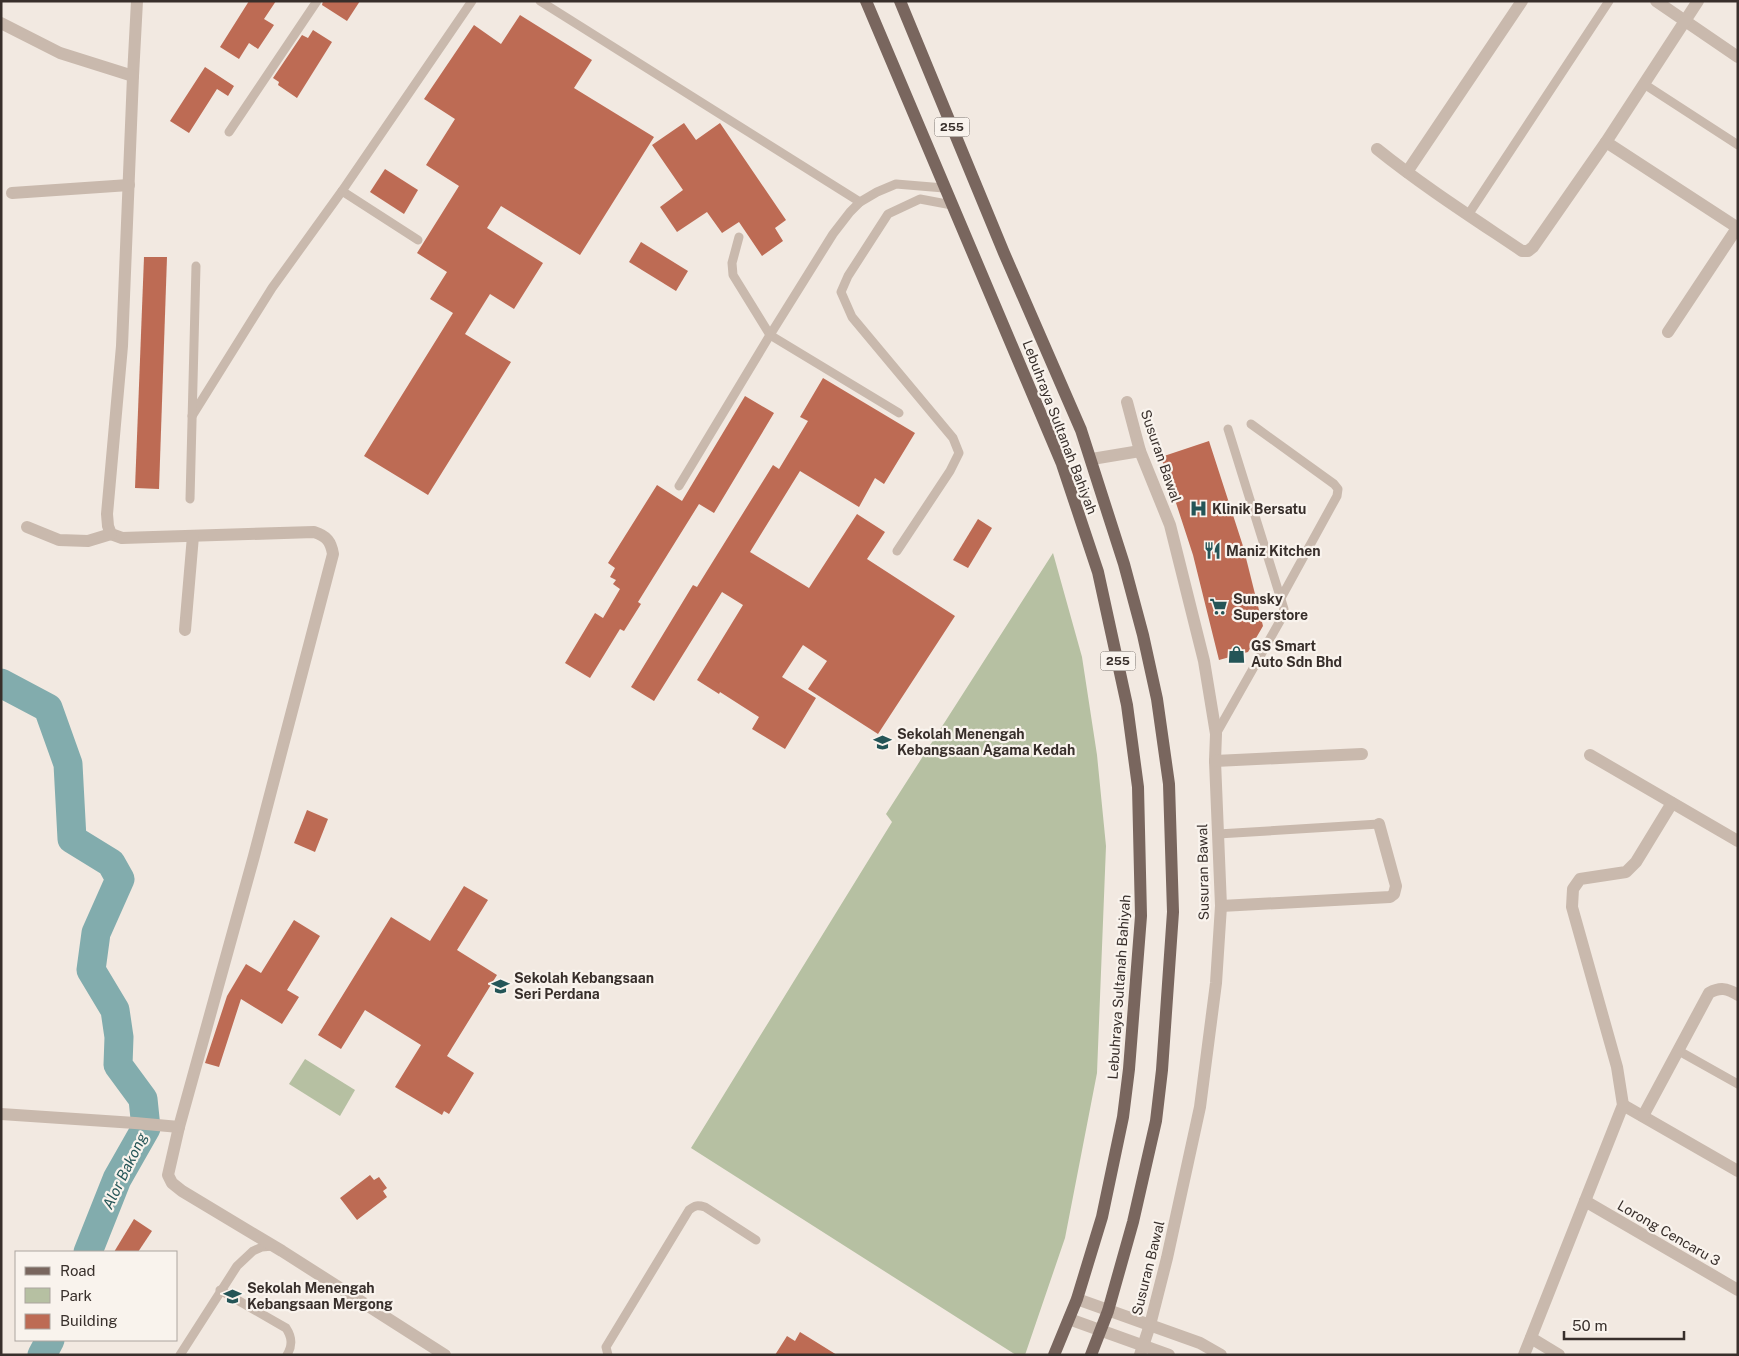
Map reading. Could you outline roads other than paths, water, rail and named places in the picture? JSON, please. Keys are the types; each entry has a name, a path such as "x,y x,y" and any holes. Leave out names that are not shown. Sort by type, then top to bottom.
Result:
{"main road":[{"name":"Lebuhraya Sultanah Bahiyah","path":"866,1 1053,441 1098,572 1127,705 1138,787 1141,916 1129,1069 1123,1117 1102,1217 1077,1300 1054,1355"},
{"name":"Lebuhraya Sultanah Bahiyah","path":"900,1 1004,253 1082,430 1092,459 1124,564 1143,635 1157,699 1169,784 1174,912 1162,1070 1156,1121 1133,1222 1108,1311 1091,1355"}],"street":[{"path":"111,534 107,514 122,346 137,1"},
{"path":"1406,172 1522,1"},
{"path":"1656,1 1738,56"},
{"path":"1377,149 1406,172 1468,215 1522,251 1528,251 1533,247 1606,142 1698,1"},
{"path":"1,23 60,53 133,76"},
{"path":"1606,142 1738,228 1668,332"},
{"path":"12,194 129,185"},
{"name":"Susuran Bawal","path":"1127,402 1140,451 1170,525 1204,661 1216,734 1214,761 1221,906 1216,982 1200,1107 1167,1258 1150,1326 1141,1350"},
{"path":"1092,459 1140,451"},
{"path":"27,527 60,540 88,541 111,534 122,538 314,532 323,535 331,543 333,554 168,1174 172,1183 182,1191 274,1246 445,1355"},
{"path":"185,630 193,536"},
{"path":"1214,761 1362,754"},
{"path":"1590,756 1738,840"},
{"path":"1524,1355 1623,1105 1617,1067 1572,907 1573,889 1580,879 1626,872 1636,862 1672,803"},
{"path":"1221,906 1390,897 1394,894 1396,886 1379,824"},
{"path":"1643,1116 1709,993 1725,988 1736,990"},
{"path":"1623,1105 1738,1171"},
{"path":"1,1114 179,1127"},
{"name":"Lorong Cencaru 3","path":"1585,1202 1738,1290"},
{"path":"1077,1300 1200,1343 1221,1355"},
{"path":"1069,1319 1141,1350 1169,1355"},
{"path":"1531,1338 1559,1355"}],"lane":[{"path":"229,132 317,1"},
{"path":"192,416 272,288 342,191 472,1"},
{"path":"540,1 860,202"},
{"path":"1468,215 1609,1"},
{"path":"1644,84 1738,145"},
{"path":"679,486 833,234 850,212 860,202 896,184 944,188"},
{"path":"342,191 418,240"},
{"path":"896,551 950,471 959,453 953,438 852,317 841,292 848,276 888,214 920,199 952,205"},
{"path":"739,237 732,263 733,275 770,335 899,414"},
{"path":"190,499 196,266"},
{"path":"1251,424 1334,484 1338,490 1281,598"},
{"path":"1216,734 1280,620 1284,609 1228,429"},
{"path":"1218,834 1379,824"},
{"path":"1679,1051 1738,1084"},
{"path":"608,1355 606,1347 689,1210 694,1206 705,1207 756,1240"},
{"path":"180,1355 237,1266 244,1258 262,1247 274,1246"},
{"path":"220,1290 286,1328 292,1337 290,1350 287,1355"}],"waterway":[{"name":"Alor Bakong","path":"1,683 48,708 68,764 72,839 111,863 120,879 96,933 91,970 115,1010 119,1037 118,1065 143,1099 146,1128 117,1179 88,1251"},
{"name":"Alor Bakong","path":"42,1355 49,1341"}],"place":[{"name":"Klinik Bersatu","path":"1198,509"},
{"name":"Maniz Kitchen","path":"1212,551"},
{"name":"Sunsky Superstore","path":"1219,607"},
{"name":"GS Smart Auto Sdn Bhd","path":"1237,654"},
{"name":"Sekolah Menengah Kebangsaan Agama Kedah","path":"883,742"},
{"name":"Sekolah Kebangsaan Seri Perdana","path":"500,986"},
{"name":"Sekolah Menengah Kebangsaan Mergong","path":"233,1296"}]}
